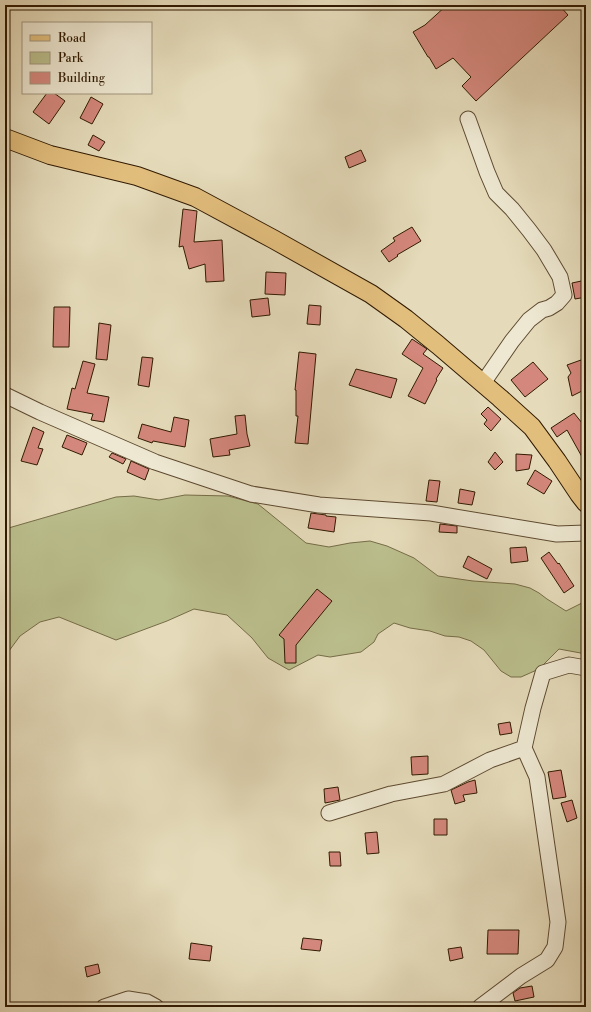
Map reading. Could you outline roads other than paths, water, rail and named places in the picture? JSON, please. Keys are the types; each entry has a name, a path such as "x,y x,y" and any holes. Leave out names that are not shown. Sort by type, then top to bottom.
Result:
{"main road":[{"path":"5,138 50,155 137,176 195,197 371,294 406,319 484,383 532,427 586,503"}],"street":[{"path":"468,119 496,193 512,209 544,250 560,277 564,295 557,303 542,310 528,320 484,383"},
{"path":"5,395 40,412 155,462 252,494 319,505 431,513 557,534 586,533"},
{"path":"480,1007 521,976 548,960 556,947 558,922 537,777 524,748 533,708 544,673 569,665 586,668"},
{"path":"328,813 391,794 444,784 490,760 524,748"},
{"path":"104,1007 128,999 147,1002 156,1007"}]}
